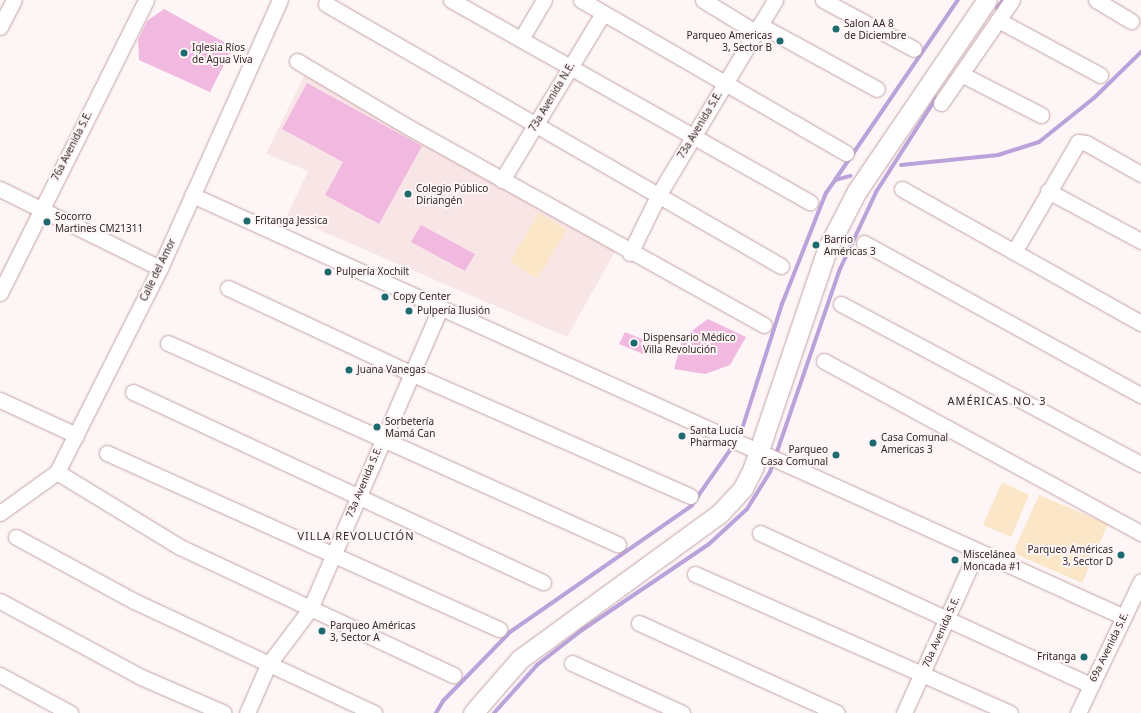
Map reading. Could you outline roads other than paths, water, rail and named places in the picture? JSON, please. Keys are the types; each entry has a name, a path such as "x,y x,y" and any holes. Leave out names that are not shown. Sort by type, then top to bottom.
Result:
{"street":[{"path":"0,27 14,0"},
{"name":"76a Avenida S.E.","path":"0,293 40,209 146,0"},
{"name":"Calle del Amor","path":"4,507 57,472 160,268 280,0"},
{"path":"451,0 810,202"},
{"path":"521,39 544,0"},
{"path":"581,0 724,85 846,153"},
{"path":"703,0 877,89"},
{"name":"73a Avenida S.E.","path":"630,253 659,194 775,0"},
{"path":"823,0 914,49"},
{"path":"473,713 488,692 535,646 720,513 769,458 812,286 834,235 863,181 987,0"},
{"path":"941,103 1012,0"},
{"path":"1096,0 1130,21"},
{"path":"326,4 659,194 781,266"},
{"name":"73a Avenida N.E.","path":"502,180 602,13"},
{"path":"998,20 1100,75"},
{"path":"297,61 630,253 764,325"},
{"path":"961,74 1041,115"},
{"path":"1014,252 1048,191 1078,142 1086,143 1141,174"},
{"path":"0,189 160,268"},
{"path":"902,189 1141,324"},
{"path":"1048,191 1141,242"},
{"path":"192,196 440,309 632,393 769,458 1124,617"},
{"path":"864,243 1141,395"},
{"path":"228,288 410,373 690,496"},
{"path":"841,304 1141,464"},
{"name":"73a Avenida S.E.","path":"247,713 268,665 310,609 410,373 440,309"},
{"path":"168,342 618,544"},
{"path":"824,361 1141,534"},
{"path":"133,392 544,582"},
{"path":"0,400 76,435"},
{"path":"107,453 499,629"},
{"path":"57,472 180,547 453,675"},
{"path":"760,532 1091,685"},
{"path":"16,537 134,602 374,713"},
{"name":"70a Avenida S.E.","path":"904,713 977,552"},
{"path":"695,574 1010,713"},
{"name":"69a Avenida S.E.","path":"1078,713 1141,581"},
{"path":"0,600 140,677 224,713"},
{"path":"639,623 837,713"},
{"path":"572,663 682,713"},
{"path":"0,675 70,713"}],"waterway":[{"path":"835,180 958,0"},
{"path":"997,8 1003,0"},
{"path":"901,165 998,155 1039,142 1094,98 1141,52"},
{"path":"494,713 537,665 582,630 709,544 747,509 770,472 840,269 876,192 936,98"},
{"path":"743,426 782,304 826,193 835,180 850,176"},
{"path":"436,713 443,701 510,632 691,506 735,443"}],"place":[{"name":"Salon AA 8 de Diciembre","path":"836,29"},
{"name":"Parqueo Americas 3, Sector B","path":"780,41"},
{"name":"Iglesia Ríos de Agua Viva","path":"184,53"},
{"name":"Colegio Público Diriangén","path":"408,194"},
{"name":"Fritanga Jessica","path":"247,221"},
{"name":"Socorro Martines CM21311","path":"47,222"},
{"name":"Barrio Américas 3","path":"816,245"},
{"name":"Pulpería Xochilt","path":"328,272"},
{"name":"Copy Center","path":"385,297"},
{"name":"Pulpería Ilusión","path":"409,311"},
{"name":"Dispensario Médico Villa Revolución","path":"634,343"},
{"name":"Juana Vanegas","path":"349,370"},
{"name":"Sorbetería Mamá Can","path":"377,427"},
{"name":"Santa Lucía Pharmacy","path":"682,436"},
{"name":"Casa Comunal Americas 3","path":"873,443"},
{"name":"Parqueo Casa Comunal","path":"836,455"},
{"name":"Parqueo Américas 3, Sector D","path":"1121,555"},
{"name":"Miscelánea Moncada #1","path":"955,560"},
{"name":"Parqueo Américas 3, Sector A","path":"322,631"},
{"name":"Fritanga","path":"1084,657"}],"district":[{"name":"AMÉRICAS NO. 3","path":"997,401"},
{"name":"VILLA REVOLUCIÓN","path":"356,536"}]}
